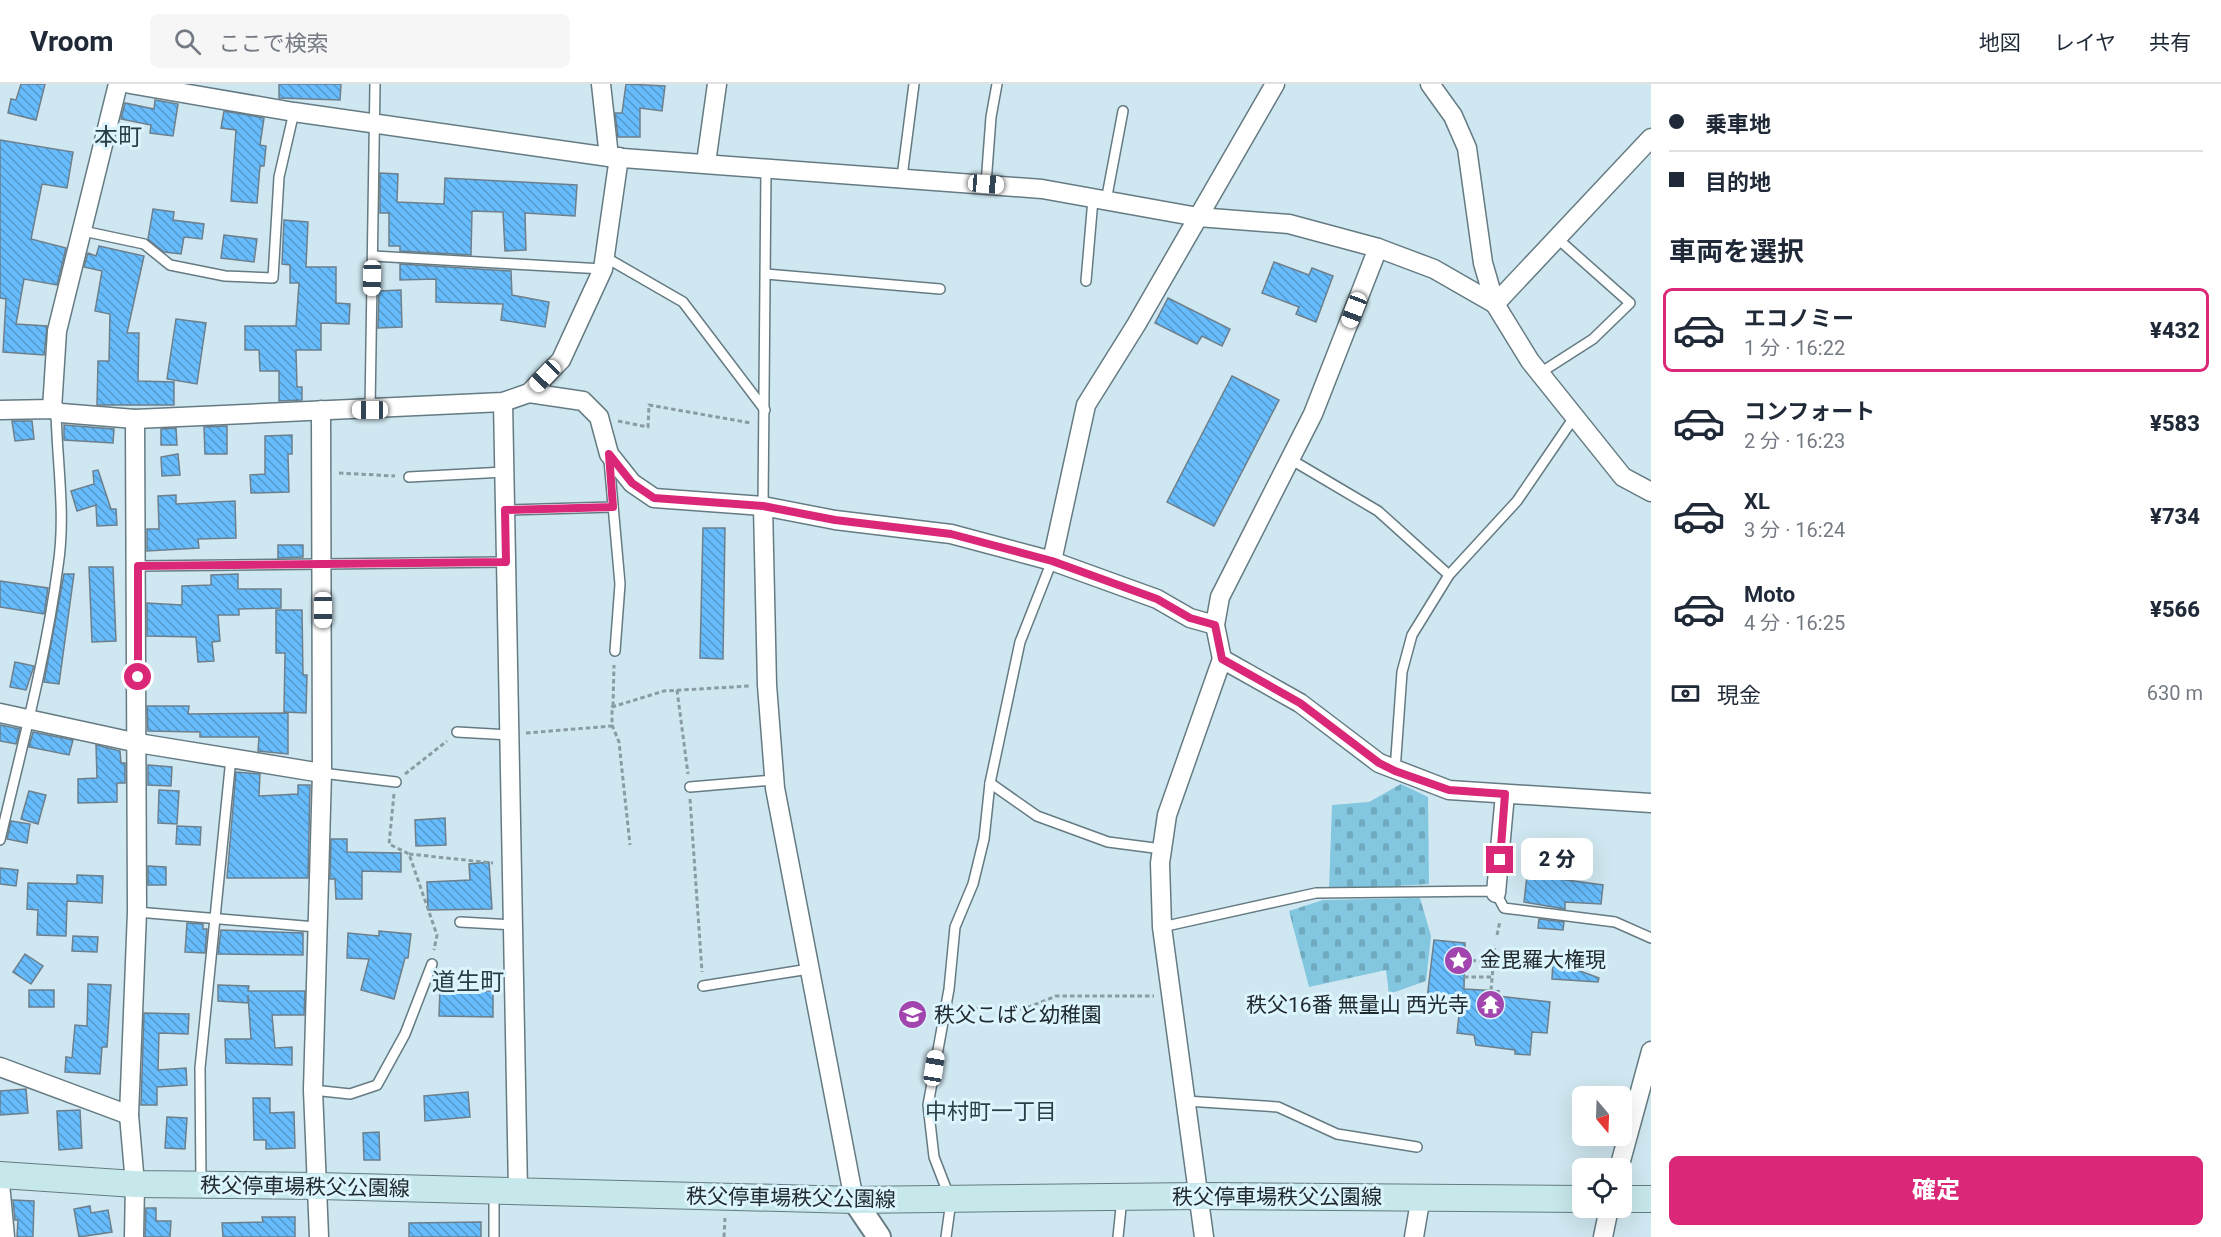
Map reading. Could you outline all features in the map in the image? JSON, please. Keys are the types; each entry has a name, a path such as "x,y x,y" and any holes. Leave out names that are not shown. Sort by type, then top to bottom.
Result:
{"main road":[{"name":"秩父停車場秩父公園線","path":"0,1175 135,1184 319,1186 854,1200 951,1201 1199,1196 1572,1199"},
{"path":"1632,1199 1651,1199"}],"street":[{"path":"54,410 57,331 118,84"},
{"path":"130,84 294,112 614,157 1042,189 1198,217 1289,224 1378,248 1434,269 1495,304"},
{"path":"0,410 54,410 135,419 321,410 370,410 503,402 529,393 561,360 604,263 614,157 601,84"},
{"path":"706,163 717,84"},
{"path":"1052,561 1086,405 1275,84"},
{"path":"1430,84 1453,116 1467,148 1483,263 1495,304 1540,373 1623,477 1651,492"},
{"path":"1495,304 1651,138"},
{"path":"1204,1237 1162,927 1160,863 1167,815 1222,659 1215,625 1220,597 1313,414 1378,248"},
{"path":"529,393 583,401 599,417 609,454 632,483 654,498 763,506 835,520 951,534 1052,561 1157,599 1190,618 1215,625"},
{"path":"503,402 514,925 506,1191"},
{"path":"318,1237 319,1186 313,1090 322,773 321,410"},
{"path":"134,1237 135,1184 129,1115 137,912 138,566 135,419"},
{"path":"763,506 767,685 774,780 854,1200 879,1237"},
{"path":"1222,659 1300,703 1379,763 1449,790 1651,802"},
{"path":"0,713 138,743 322,773"},
{"path":"1496,892 1505,794"},
{"path":"1622,1158 1651,1051"},
{"path":"0,1067 129,1115"},
{"path":"0,1183 5,1237"},
{"path":"1414,1237 1421,1196"},
{"path":"1603,1237 1607,1218"}],"lane":[{"path":"370,410 375,84"},
{"path":"902,177 914,84"},
{"path":"986,184 991,117 997,84"},
{"path":"1086,281 1100,200 1123,111"},
{"path":"83,231 144,244 170,265 225,276 273,278 279,177 294,112"},
{"path":"763,506 766,169"},
{"path":"1540,373 1593,339 1630,303 1558,239"},
{"path":"373,256 604,263 683,302 765,410"},
{"path":"766,274 940,289"},
{"path":"0,840 59,565 61,490 54,410"},
{"path":"1395,771 1398,705 1404,663 1412,635 1449,575 1517,501 1575,416"},
{"path":"609,454 620,584 615,651"},
{"path":"1290,459 1378,511 1449,575"},
{"path":"409,477 505,472"},
{"path":"505,510 613,507"},
{"path":"946,1237 951,1201 934,1157 928,1105 945,1009 955,927 973,884 984,839 990,783 1020,642 1052,561"},
{"path":"138,566 506,562"},
{"path":"457,732 510,735"},
{"path":"201,1185 200,1068 231,758"},
{"path":"322,773 396,782"},
{"path":"690,787 774,780"},
{"path":"990,783 1037,816 1108,842 1162,849"},
{"path":"1162,927 1316,893 1496,892 1504,908 1615,922 1651,939"},
{"path":"137,912 316,927"},
{"path":"460,922 514,925"},
{"path":"313,1090 350,1094 377,1085 405,1034 432,964"},
{"path":"703,986 809,969"},
{"path":"1186,1101 1278,1107 1338,1134 1417,1147"},
{"path":"494,1237 506,1191"},
{"path":"1118,1237 1122,1198"}],"path":[{"path":"599,417 648,427 650,405 765,425"},
{"path":"321,472 409,477"},
{"path":"615,651 612,726 619,742 630,845"},
{"path":"612,707 664,691 767,685"},
{"path":"677,690 690,787 703,986"},
{"path":"510,735 612,726"},
{"path":"457,732 396,782 389,844 409,854 513,865"},
{"path":"409,854 437,935 432,964"},
{"path":"1491,990 1495,945"},
{"path":"1488,951 1495,951"},
{"path":"1464,960 1494,962"},
{"path":"1464,977 1492,977"},
{"path":"945,1009 1024,1009 1056,996 1171,996"}],"green space":[{"path":"1401,784 1428,797 1429,884 1329,890 1332,805 1369,802"},
{"path":"1420,898 1431,936 1426,981 1389,994 1386,970 1309,987 1289,911 1323,900"}],"building":[{"path":"21,84 45,84 36,120 8,113 11,99 16,100"},
{"path":"279,84 341,84 340,100 279,98"},
{"path":"626,84 665,86 662,111 640,108 640,137 618,137 615,113 622,113"},
{"path":"155,100 178,104 173,136 150,133 151,125 121,119 125,103 154,109"},
{"path":"224,111 264,118 260,145 266,146 264,166 260,166 257,203 231,201 236,130 221,128"},
{"path":"0,140 73,152 67,188 42,184 31,239 66,248 57,285 24,279 16,324 47,326 44,355 3,352 6,299 0,298"},
{"path":"380,173 398,174 397,202 444,204 445,178 577,185 575,216 525,213 526,250 505,251 503,212 472,211 471,255 400,251 400,246 389,246 389,213 380,213"},
{"path":"153,209 174,212 173,220 204,224 202,239 184,237 181,254 164,252 148,239"},
{"path":"284,220 308,222 306,267 336,267 336,303 350,304 349,324 321,323 321,350 296,350 297,387 302,387 302,400 279,401 279,371 260,371 259,350 245,350 245,326 296,326 299,283 290,283 290,265 282,264"},
{"path":"224,235 257,239 254,262 221,258"},
{"path":"99,246 144,256 127,333 139,333 138,381 174,382 174,405 97,405 98,361 109,361 110,314 95,311 102,271 84,267 88,253 96,256"},
{"path":"1274,262 1309,275 1312,268 1333,276 1316,322 1296,314 1299,307 1262,293"},
{"path":"400,264 511,271 512,295 549,302 545,327 501,320 503,304 436,302 436,279 400,280"},
{"path":"401,290 402,327 378,328 379,291"},
{"path":"1168,298 1230,329 1222,346 1202,336 1197,344 1155,323"},
{"path":"176,319 206,323 197,384 167,379"},
{"path":"1232,376 1279,400 1214,526 1167,502"},
{"path":"12,421 32,421 34,439 15,441"},
{"path":"64,425 114,429 113,443 64,440"},
{"path":"227,426 227,454 205,454 204,427"},
{"path":"176,428 177,445 161,445 161,429"},
{"path":"292,435 292,454 288,454 289,492 251,493 250,475 265,474 265,436"},
{"path":"178,454 180,475 162,476 161,457"},
{"path":"98,470 111,509 116,509 117,525 97,526 96,505 77,511 71,491 94,484 93,471"},
{"path":"176,495 176,504 235,501 236,538 198,539 199,548 147,551 147,529 159,529 158,496"},
{"path":"703,528 725,528 723,659 700,658"},
{"path":"278,545 303,545 303,557 278,558"},
{"path":"89,567 113,567 116,641 92,642"},
{"path":"64,574 74,574 59,684 44,682"},
{"path":"238,574 238,589 281,589 281,608 239,609 239,615 218,615 220,641 212,642 214,661 198,662 196,637 147,636 147,603 182,605 182,586 211,585 211,575"},
{"path":"0,581 48,588 44,614 0,607"},
{"path":"276,610 302,610 303,675 307,675 306,713 284,712 285,653 276,653"},
{"path":"15,662 34,666 26,690 10,687"},
{"path":"147,706 189,706 188,714 288,713 288,754 258,751 259,737 200,737 200,732 148,731"},
{"path":"0,725 20,729 16,744 0,741"},
{"path":"33,732 73,740 69,755 29,747"},
{"path":"96,745 120,751 121,763 125,763 125,783 117,783 117,802 78,803 78,779 97,778"},
{"path":"148,765 172,767 171,786 148,785"},
{"path":"236,772 260,774 259,796 298,794 298,785 310,785 308,878 227,878"},
{"path":"159,790 179,791 177,824 158,823"},
{"path":"29,791 46,795 38,824 21,819"},
{"path":"445,818 446,845 416,846 415,820"},
{"path":"11,821 30,824 27,843 7,839"},
{"path":"177,826 201,827 200,845 176,844"},
{"path":"331,839 347,839 347,852 401,853 401,872 362,871 362,899 336,899 335,879 330,879"},
{"path":"1536,860 1554,862 1552,878 1603,885 1601,904 1565,902 1565,909 1524,902 1527,876 1533,876"},
{"path":"489,862 492,909 428,910 427,882 470,880 469,864"},
{"path":"148,866 166,867 166,885 148,885"},
{"path":"0,868 18,870 16,886 0,884"},
{"path":"77,875 103,876 102,903 67,901 66,936 37,935 38,910 27,909 28,883 77,884"},
{"path":"1539,919 1564,922 1563,930 1538,928"},
{"path":"187,923 203,924 203,929 207,929 205,953 185,952"},
{"path":"221,930 303,933 303,955 218,954"},
{"path":"379,931 411,934 408,958 405,958 394,999 361,990 369,959 347,958 348,933 379,936"},
{"path":"73,936 98,937 97,952 72,951"},
{"path":"1434,940 1465,943 1464,989 1499,991 1498,996 1550,1002 1547,1033 1532,1032 1530,1055 1515,1054 1515,1050 1476,1045 1474,1035 1457,1033 1460,1006 1452,1006 1452,1002 1427,999"},
{"path":"25,954 43,966 31,984 13,972"},
{"path":"1553,961 1599,978 1598,982 1552,979"},
{"path":"88,984 111,985 107,1047 102,1047 100,1074 65,1072 66,1057 72,1058 75,1025 87,1026"},
{"path":"218,985 249,986 248,991 305,991 304,1015 272,1015 275,1048 292,1047 292,1065 226,1063 225,1039 251,1039 248,995 248,1003 218,1001"},
{"path":"29,990 54,990 54,1007 29,1007"},
{"path":"440,990 493,991 493,1017 439,1016"},
{"path":"144,1013 189,1014 188,1034 159,1033 158,1070 186,1068 187,1085 157,1087 157,1105 141,1105"},
{"path":"26,1089 28,1113 0,1115 0,1091"},
{"path":"468,1092 470,1117 425,1121 424,1096"},
{"path":"253,1098 270,1098 270,1113 294,1112 295,1148 266,1149 266,1140 254,1140"},
{"path":"80,1110 82,1148 59,1150 57,1111"},
{"path":"167,1117 187,1118 185,1149 165,1148"},
{"path":"379,1132 380,1160 364,1160 363,1133"},
{"path":"13,1200 34,1201 33,1237 17,1237 18,1220 15,1220"},
{"path":"90,1206 91,1213 108,1210 112,1232 79,1237 74,1209"},
{"path":"146,1208 156,1208 156,1221 171,1221 170,1237 145,1237"},
{"path":"262,1217 295,1217 295,1237 223,1237 222,1223 263,1222"},
{"path":"481,1222 481,1237 409,1237 409,1223"}],"place":[{"name":"金毘羅大権現","path":"1459,960"},
{"name":"秩父16番 無量山 西光寺","path":"1490,1005"},
{"name":"秩父こばと幼稚園","path":"913,1015"}],"district":[{"name":"本町","path":"118,137"},
{"name":"道生町","path":"468,982"},
{"name":"中村町一丁目","path":"991,1111"}],"route":[{"path":"138,677 138,566 506,562 505,510 613,507 609,454 632,483 654,498 763,506 835,520 951,534 1052,561 1157,599 1190,618 1215,625 1222,659 1300,703 1379,763 1449,790 1464,793 1505,794 1500,860"}]}
